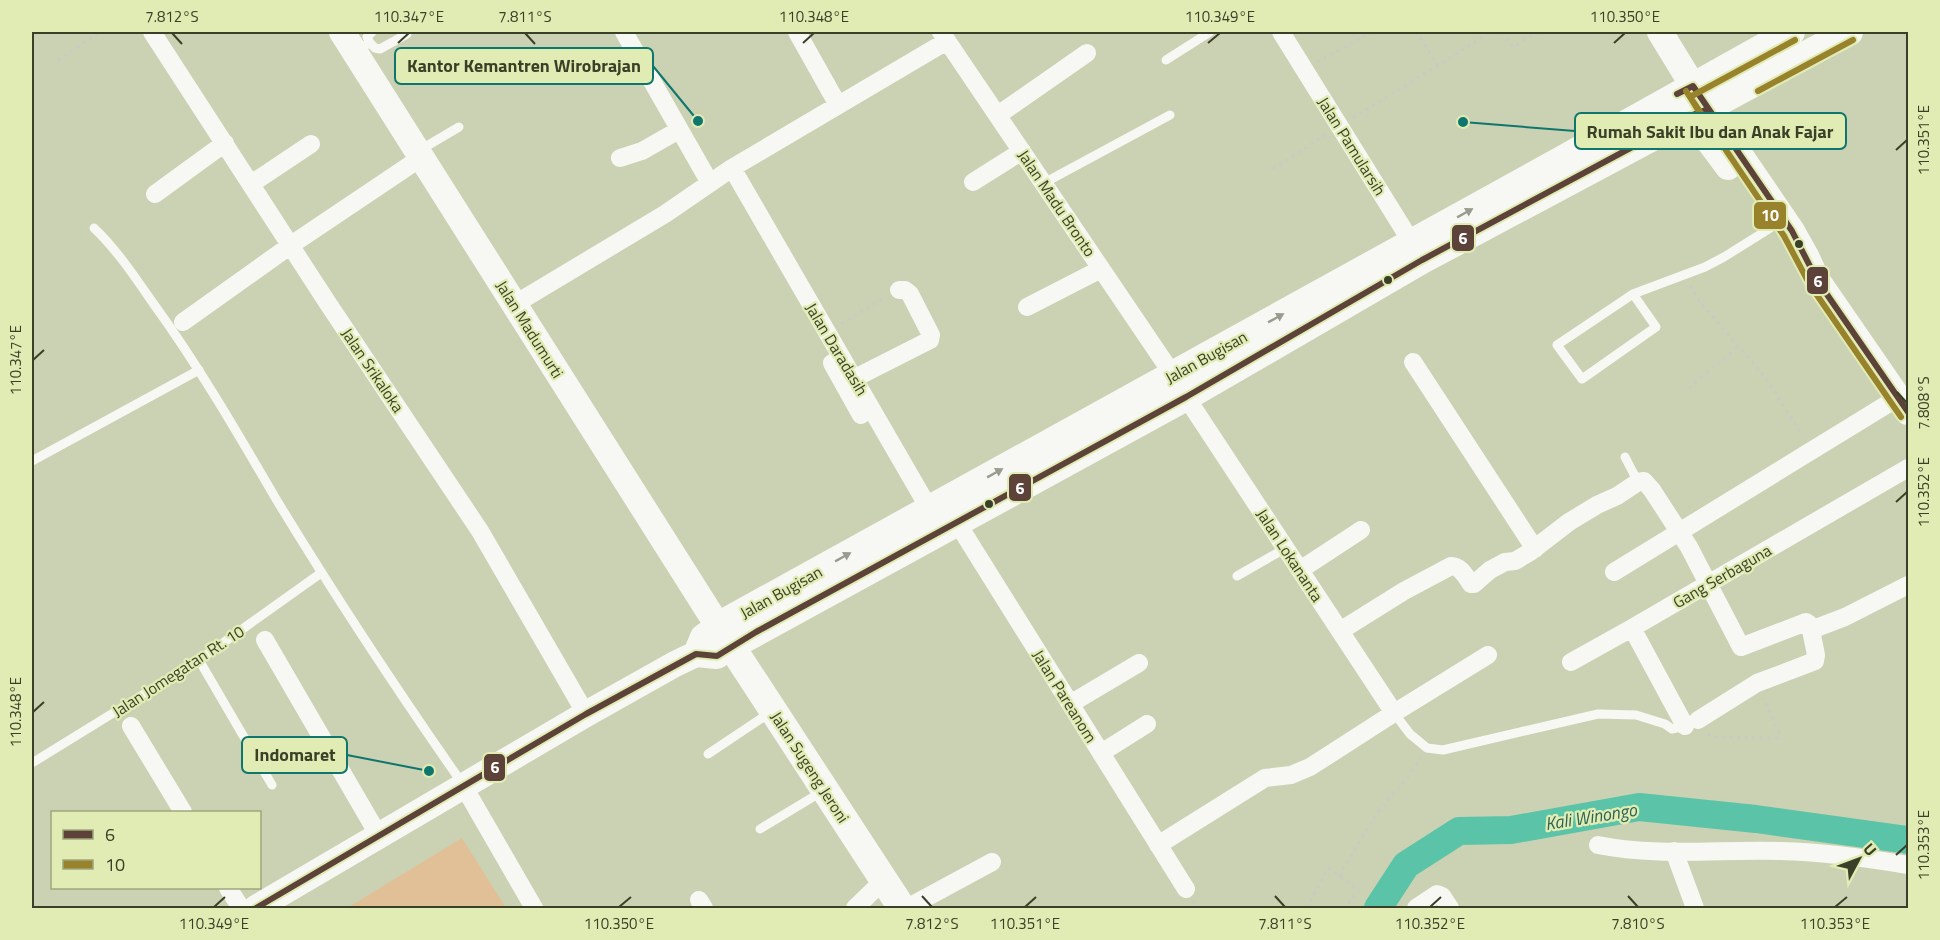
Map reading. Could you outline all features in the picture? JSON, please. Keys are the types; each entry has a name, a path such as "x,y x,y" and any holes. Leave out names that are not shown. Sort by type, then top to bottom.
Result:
{"main road":[{"path":"1692,101 1791,32"},
{"path":"1692,101 1850,32"},
{"name":"Jalan Bugisan","path":"725,636 1180,386 1417,251 1558,162 1692,101"},
{"name":"Jalan Sugeng Jeroni","path":"725,636 904,909"}],"street":[{"name":"Jalan Srikaloka","path":"152,32 327,302 480,531 586,714"},
{"path":"797,32 838,105"},
{"name":"Jalan Pamularsih","path":"1281,32 1417,251"},
{"path":"1614,572 1812,451 1904,404 1817,280 1792,231 1641,32"},
{"path":"1660,32 1692,101 1796,262 1817,280"},
{"name":"Jalan Daradasih","path":"631,34 679,129 721,175 826,332 937,519"},
{"path":"514,304 665,214 721,175 838,105 944,36"},
{"name":"Jalan Madu Bronto","path":"944,36 1180,386"},
{"name":"Jalan Madumurti","path":"355,42 420,154 725,636"},
{"path":"998,115 1087,53"},
{"path":"620,158 642,151 679,129"},
{"path":"155,194 225,143"},
{"path":"251,184 311,144"},
{"path":"973,182 1022,151"},
{"path":"183,322 420,154"},
{"name":"Jalan Daradasih","path":"721,175 937,519"},
{"path":"1027,307 1101,269"},
{"path":"855,378 930,340 931,335 910,294 905,290 899,290"},
{"path":"1413,362 1534,549"},
{"name":"Jalan Lokananta","path":"1180,386 1394,712"},
{"name":"Gang Serbaguna","path":"1571,662 1908,468"},
{"path":"1340,631 1404,591 1451,566 1455,566 1473,584 1490,570 1505,562 1515,561 1534,549 1569,522 1597,505 1617,496 1638,482 1644,481 1679,532 1709,583 1741,647 1806,622 1811,630 1816,655 1815,661 1757,683 1686,725 1632,628"},
{"name":"Jalan Pareanom","path":"937,519 1070,704 1186,889"},
{"path":"1300,570 1361,530"},
{"path":"1811,630 1845,617 1908,585"},
{"path":"256,909 586,714 696,654 717,656 725,636"},
{"path":"265,640 379,836"},
{"path":"1158,845 1265,778 1291,775 1310,767 1394,712 1488,655"},
{"path":"1070,704 1139,663"},
{"path":"1101,753 1147,724"},
{"path":"130,726 182,811"},
{"path":"463,785 534,909"},
{"path":"1598,844 1652,852 1780,851 1850,855 1908,865"},
{"path":"1674,851 1695,909"},
{"path":"904,909 992,862"},
{"path":"855,909 884,880"},
{"path":"229,889 241,909"},
{"path":"1416,909 1431,896 1437,894 1442,896 1450,909"}],"lane":[{"path":"355,42 372,32"},
{"path":"1166,60 1210,32"},
{"path":"355,42 380,49 407,34"},
{"path":"1044,183 1170,115"},
{"path":"420,154 459,127"},
{"path":"1634,294 1656,327 1582,379 1557,345 1634,294 1705,267 1772,226"},
{"path":"94,228 109,242 128,267 199,370 321,573 463,785"},
{"path":"32,461 199,370"},
{"path":"1625,457 1638,482"},
{"path":"1237,576 1286,548"},
{"name":"Jalan Jomegatan Rt. 10","path":"32,763 199,660 321,573"},
{"path":"199,660 272,785"},
{"path":"708,754 773,710"},
{"path":"1394,712 1410,735 1427,748 1443,750 1598,714 1636,715 1686,725"},
{"path":"760,829 825,790"}],"path":[{"path":"58,60 100,32"},
{"path":"1305,68 1372,32"},
{"path":"1416,32 1438,65"},
{"path":"1273,170 1338,126 1491,32"},
{"path":"1502,32 1512,47 1538,32"},
{"path":"1682,275 1699,301 1765,377 1812,451"},
{"path":"826,332 899,290"},
{"path":"1689,388 1739,346"},
{"path":"1686,725 1704,723 1707,734 1713,737 1777,738 1779,732 1757,683"},
{"path":"1339,876 1377,813 1407,778 1427,748"},
{"path":"1307,909 1328,868 1359,890 1345,909"}],"shaded area":[{"path":"462,838 506,908 347,908"}],"waterway":[{"name":"Kali Winongo","path":"1378,908 1406,865 1459,831 1511,830 1639,807 1756,819 1908,840"}],"transit line":[{"name":"10","path":"1701,115 1690,97 1795,40"},
{"name":"10","path":"1758,91 1853,40"},
{"name":"6","path":"1677,94 1693,86 1792,231 1817,280 1908,412"},
{"name":"10","path":"1686,91 1784,236 1810,285 1901,417"},
{"name":"6","path":"256,908 586,714 696,654 717,656 756,632 1186,397 1422,260 1690,116 1708,109"}],"place":[{"name":"Kantor Kemantren Wirobrajan","path":"698,121"},
{"name":"Rumah Sakit Ibu dan Anak Fajar","path":"1463,122"},
{"name":"Indomaret","path":"429,771"}]}
